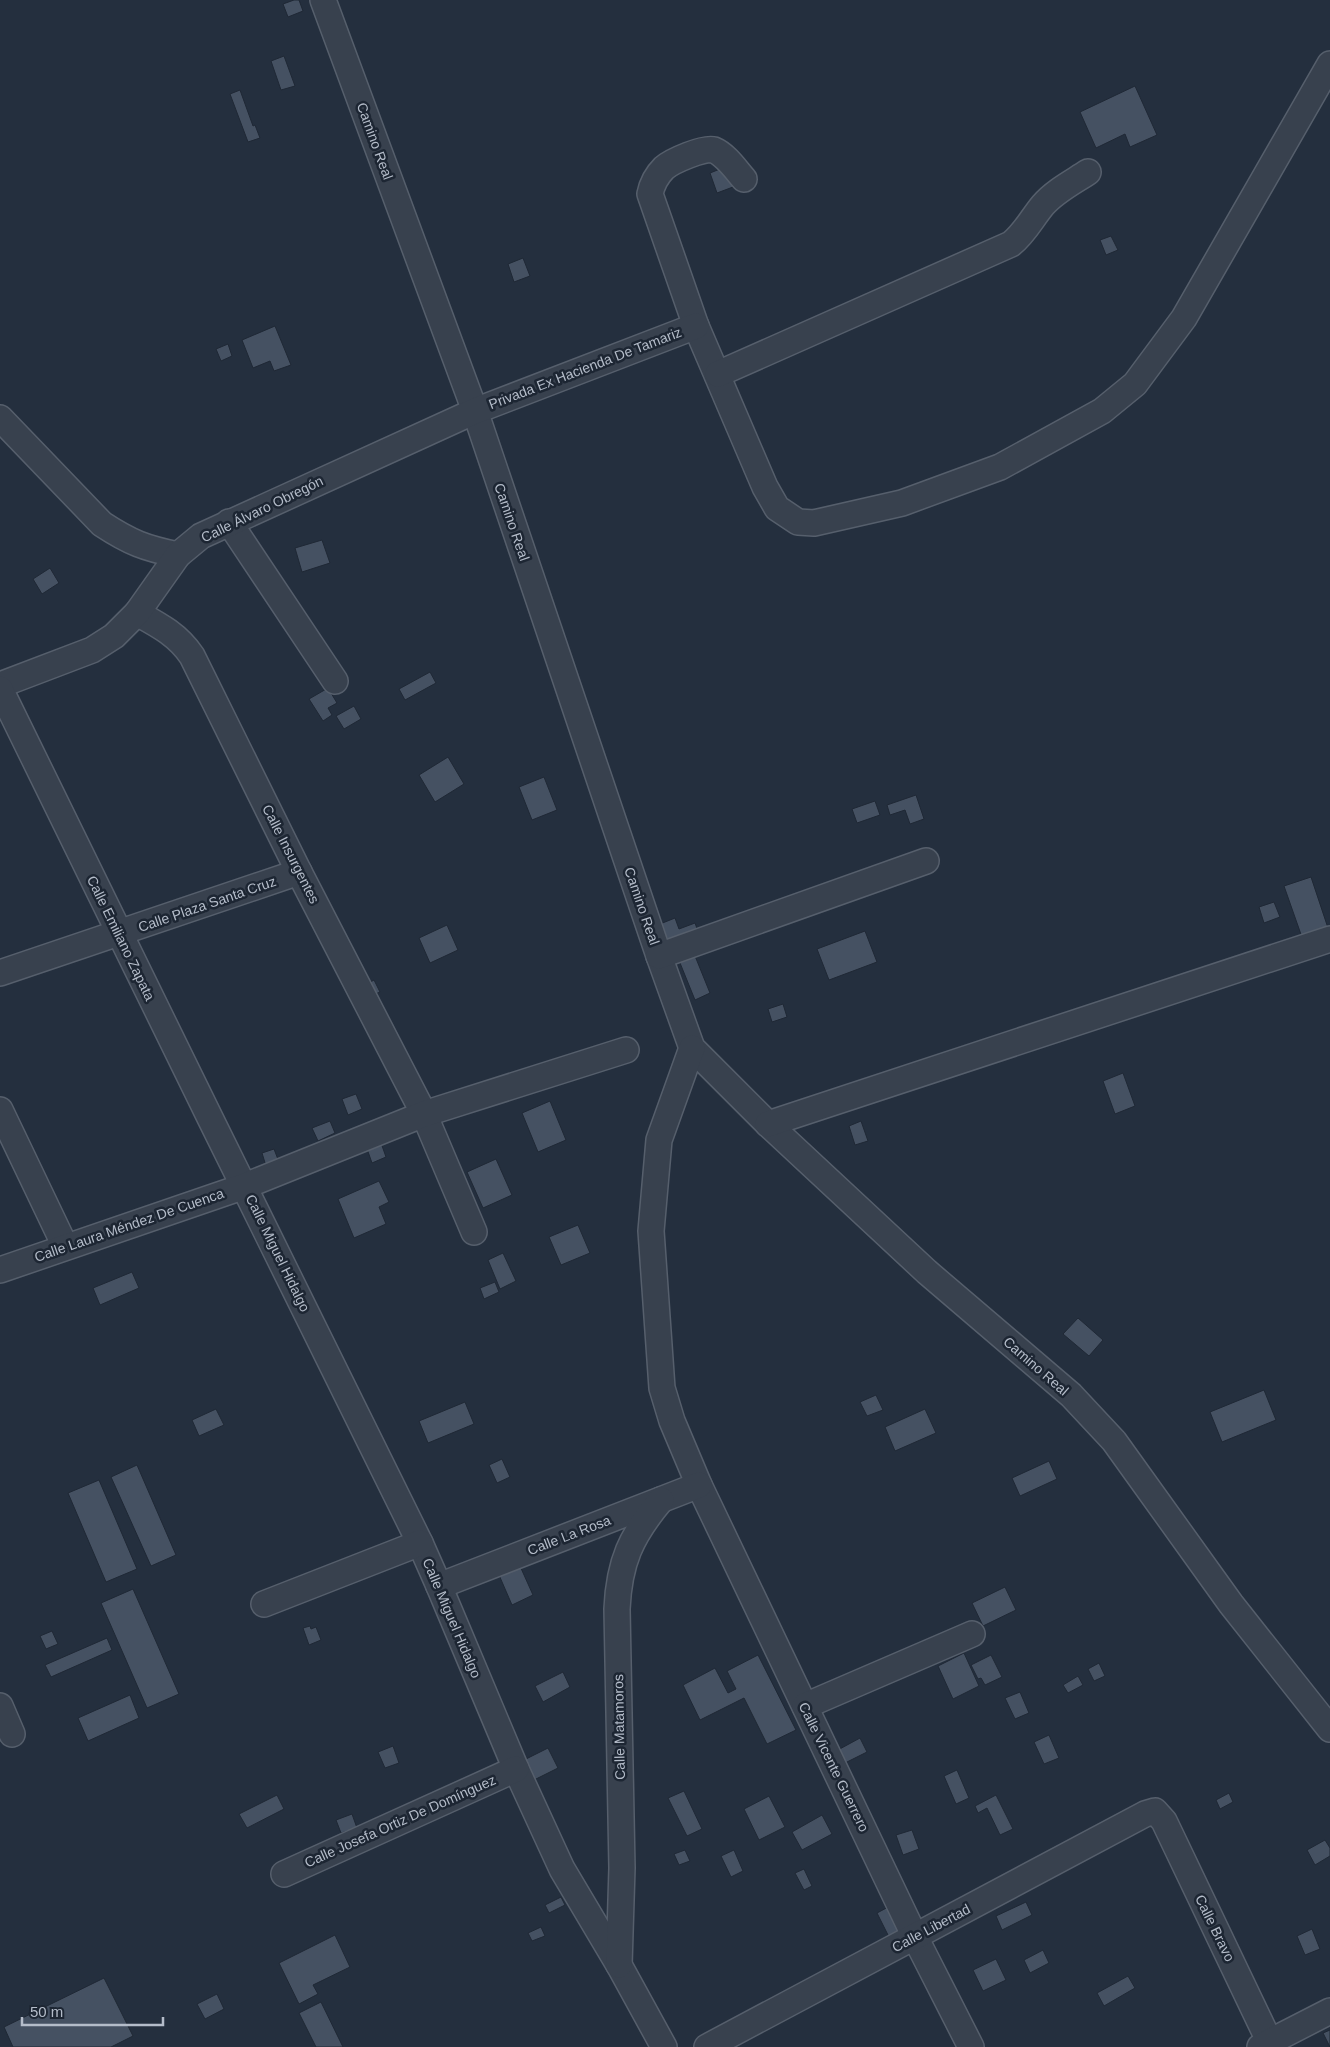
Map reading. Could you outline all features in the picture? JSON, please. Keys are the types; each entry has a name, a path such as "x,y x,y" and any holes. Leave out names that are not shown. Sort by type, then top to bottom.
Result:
{"street":[{"name":"Camino Real","path":"323,0 475,411 659,956 692,1048 768,1124 927,1272 1071,1395 1114,1441 1231,1604 1330,1728"},
{"name":"Privada Ex Hacienda De Tamariz","path":"744,179 723,156 714,150 704,148 665,166 653,182 650,194 696,326 765,487 777,508 798,522 814,523 902,503 1000,467 1102,410 1135,384 1184,318 1330,64"},
{"path":"718,374 1010,244 1021,236 1044,204 1054,194 1088,172"},
{"name":"Privada Ex Hacienda De Tamariz","path":"475,411 696,326"},
{"name":"Calle Álvaro Obregón","path":"0,687 92,650 114,636 137,613 178,555 201,536 475,411"},
{"path":"0,418 102,524 144,548 178,555"},
{"path":"229,522 334,681"},
{"name":"Calle Insurgentes","path":"137,613 170,632 183,643 192,656 299,872 424,1114 474,1232"},
{"name":"Calle Emiliano Zapata","path":"0,687 118,934 245,1186"},
{"path":"659,956 926,861"},
{"name":"Calle Plaza Santa Cruz","path":"0,973 299,872"},
{"path":"768,1124 1330,939"},
{"path":"692,1048 659,1140 651,1231 662,1388 672,1421 699,1485"},
{"name":"Calle Laura Méndez De Cuenca","path":"0,1270 65,1246 245,1186 424,1114 626,1050"},
{"path":"0,1110 65,1246"},
{"name":"Calle Miguel Hidalgo","path":"245,1186 420,1544 516,1769 562,1869 620,1965 664,2047"},
{"name":"Calle La Rosa","path":"439,1586 699,1485"},
{"name":"Calle Vicente Guerrero","path":"699,1485 915,1937 971,2047"},
{"name":"Calle Matamoros","path":"620,1965 622,1868 618,1586 633,1538 661,1500"},
{"path":"264,1604 420,1544"},
{"path":"805,1706 972,1634"},
{"path":"0,1706 12,1734"},
{"name":"Calle Josefa Ortiz De Domínguez","path":"284,1874 516,1769"},
{"name":"Calle Libertad","path":"707,2047 1145,1814 1155,1811"},
{"name":"Calle Bravo","path":"1155,1811 1164,1821 1267,2045"},
{"path":"1267,2045 1330,2011"}],"building":[{"path":"299,0 303,11 288,17 283,4"},
{"path":"284,56 295,86 281,90 271,61"},
{"path":"1135,86 1157,135 1130,147 1125,134 1096,148 1080,112"},
{"path":"240,90 253,126 255,125 260,138 248,142 230,94"},
{"path":"725,167 733,187 717,193 710,173"},
{"path":"1111,236 1118,250 1106,255 1100,240"},
{"path":"523,258 530,276 514,282 508,264"},
{"path":"275,326 291,365 274,371 270,361 253,368 242,340"},
{"path":"228,344 232,356 221,361 216,349"},
{"path":"322,540 330,563 302,572 295,548"},
{"path":"50,568 59,583 42,594 33,579"},
{"path":"430,672 436,683 405,700 399,689"},
{"path":"328,688 337,703 328,708 332,715 323,721 309,699"},
{"path":"354,706 361,719 344,729 336,716"},
{"path":"448,757 464,784 435,802 419,775"},
{"path":"544,777 557,810 532,820 519,787"},
{"path":"916,795 924,819 910,824 905,810 890,815 887,805"},
{"path":"875,801 880,815 857,823 852,809"},
{"path":"1311,877 1330,934 1304,943 1284,886"},
{"path":"1274,902 1280,917 1264,923 1259,907"},
{"path":"675,918 679,929 695,923 699,934 668,946 660,924"},
{"path":"447,925 458,950 430,963 419,938"},
{"path":"865,931 877,962 829,980 817,949"},
{"path":"693,951 710,993 695,1000 678,958"},
{"path":"374,980 380,992 371,996 365,985"},
{"path":"783,1004 787,1017 772,1022 768,1009"},
{"path":"1123,1073 1135,1106 1115,1114 1103,1081"},
{"path":"356,1094 362,1109 348,1115 342,1099"},
{"path":"550,1101 566,1140 538,1152 522,1113"},
{"path":"330,1121 335,1133 318,1141 312,1128"},
{"path":"861,1121 868,1141 855,1145 849,1126"},
{"path":"380,1140 386,1157 372,1163 366,1146"},
{"path":"274,1149 279,1162 266,1166 262,1153"},
{"path":"496,1159 512,1195 483,1208 467,1172"},
{"path":"379,1181 389,1202 379,1207 386,1224 354,1238 338,1199"},
{"path":"578,1225 590,1253 561,1265 549,1237"},
{"path":"503,1253 516,1281 500,1289 488,1260"},
{"path":"132,1272 139,1288 100,1305 93,1288"},
{"path":"495,1282 499,1292 484,1299 480,1288"},
{"path":"1078,1318 1103,1340 1089,1356 1063,1334"},
{"path":"1264,1390 1276,1420 1222,1442 1210,1412"},
{"path":"876,1395 883,1410 867,1416 860,1402"},
{"path":"465,1402 474,1424 428,1443 419,1421"},
{"path":"216,1409 224,1425 199,1436 192,1420"},
{"path":"925,1409 936,1433 895,1451 885,1427"},
{"path":"502,1459 510,1477 497,1483 489,1465"},
{"path":"1049,1461 1057,1479 1020,1496 1012,1478"},
{"path":"137,1465 176,1555 151,1566 111,1477"},
{"path":"99,1480 137,1569 106,1582 68,1493"},
{"path":"520,1566 533,1595 512,1605 499,1575"},
{"path":"1005,1587 1016,1610 983,1626 972,1603"},
{"path":"133,1589 179,1694 147,1708 101,1603"},
{"path":"310,1626 311,1629 316,1627 321,1640 309,1645 303,1628"},
{"path":"52,1631 58,1644 46,1649 40,1636"},
{"path":"107,1638 112,1650 51,1677 45,1665"},
{"path":"964,1653 979,1686 953,1699 938,1666"},
{"path":"758,1655 796,1730 767,1744 744,1698 700,1720 683,1685 715,1668 728,1693 736,1689 727,1671"},
{"path":"991,1655 1002,1677 985,1685 981,1678 978,1679 971,1665"},
{"path":"1099,1663 1105,1676 1094,1681 1088,1669"},
{"path":"563,1672 570,1687 543,1702 535,1686"},
{"path":"1078,1676 1083,1685 1068,1693 1063,1685"},
{"path":"1020,1692 1029,1713 1015,1719 1005,1698"},
{"path":"130,1695 139,1718 88,1741 78,1718"},
{"path":"1049,1735 1059,1758 1044,1764 1034,1742"},
{"path":"860,1738 867,1752 843,1764 836,1751"},
{"path":"393,1746 399,1763 385,1768 378,1752"},
{"path":"548,1748 558,1768 532,1781 522,1761"},
{"path":"957,1770 969,1798 956,1804 944,1776"},
{"path":"684,1791 702,1829 687,1836 668,1798"},
{"path":"1229,1793 1233,1802 1220,1809 1216,1800"},
{"path":"277,1795 284,1809 247,1828 239,1814"},
{"path":"996,1795 1013,1829 1000,1835 987,1808 978,1813 975,1806"},
{"path":"769,1796 785,1827 759,1840 744,1809"},
{"path":"352,1814 357,1828 341,1833 336,1820"},
{"path":"822,1815 832,1834 802,1850 792,1832"},
{"path":"912,1830 919,1849 903,1855 896,1835"},
{"path":"1325,1840 1330,1848 1330,1856 1315,1865 1307,1850"},
{"path":"685,1850 690,1861 679,1865 674,1854"},
{"path":"734,1850 743,1871 731,1877 721,1856"},
{"path":"804,1869 812,1886 804,1890 795,1873"},
{"path":"561,1897 565,1905 549,1913 545,1905"},
{"path":"1026,1902 1032,1915 1002,1930 996,1916"},
{"path":"892,1905 904,1929 889,1937 877,1913"},
{"path":"541,1927 545,1936 532,1941 528,1933"},
{"path":"1312,1929 1320,1949 1305,1955 1297,1936"},
{"path":"335,1935 350,1967 313,1985 318,1994 299,2004 279,1963"},
{"path":"1043,1950 1049,1963 1030,1973 1024,1960"},
{"path":"996,1959 1006,1980 983,1991 973,1970"},
{"path":"1128,1976 1135,1988 1104,2006 1097,1993"},
{"path":"104,1978 133,2036 111,2047 13,2047 4,2027"},
{"path":"217,1994 224,2009 205,2019 197,2004"},
{"path":"321,2002 343,2047 316,2047 299,2013"},
{"path":"1330,2030 1330,2047 1323,2033"}]}
